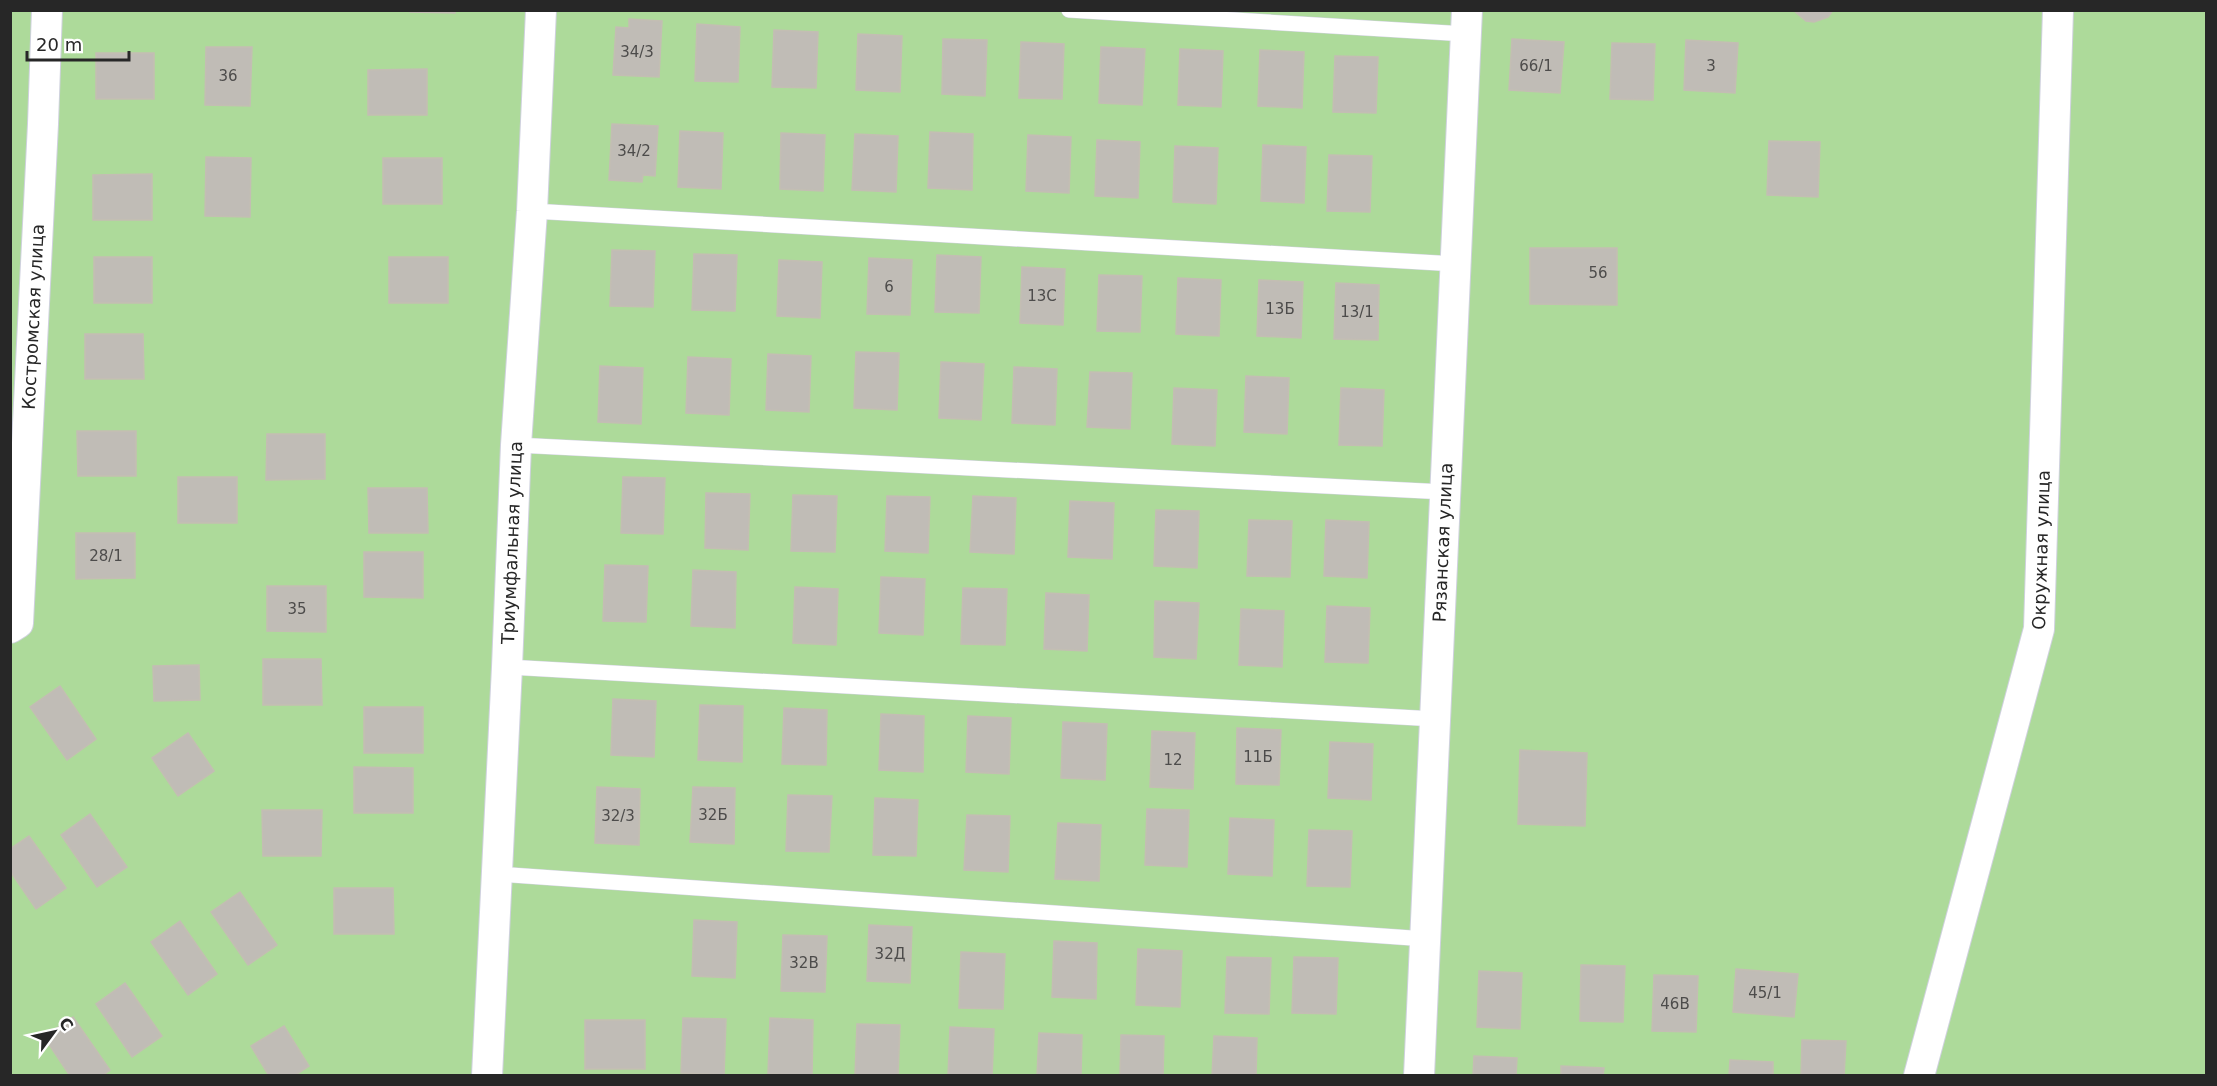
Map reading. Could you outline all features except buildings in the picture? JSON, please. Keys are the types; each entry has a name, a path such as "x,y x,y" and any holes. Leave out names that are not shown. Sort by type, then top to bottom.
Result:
{"street":[{"name":"Костромская улица","path":"14,626 43,124 46,10"},
{"name":"Триумфальная улица","path":"487,1076 516,445 532,211 541,10"},
{"name":"Окружная улица","path":"1919,1076 2039,629 2058,10"},
{"name":"Рязанская улица","path":"1419,1076 1466,22"}],"lane":[{"path":"1069,10 1466,22"},
{"path":"532,211 1456,264"},
{"path":"516,445 1445,492"},
{"path":"507,667 1435,719"},
{"path":"496,874 1425,939"}],"green space":[{"path":"11,11 2206,11 2206,1075 11,1075"}]}
